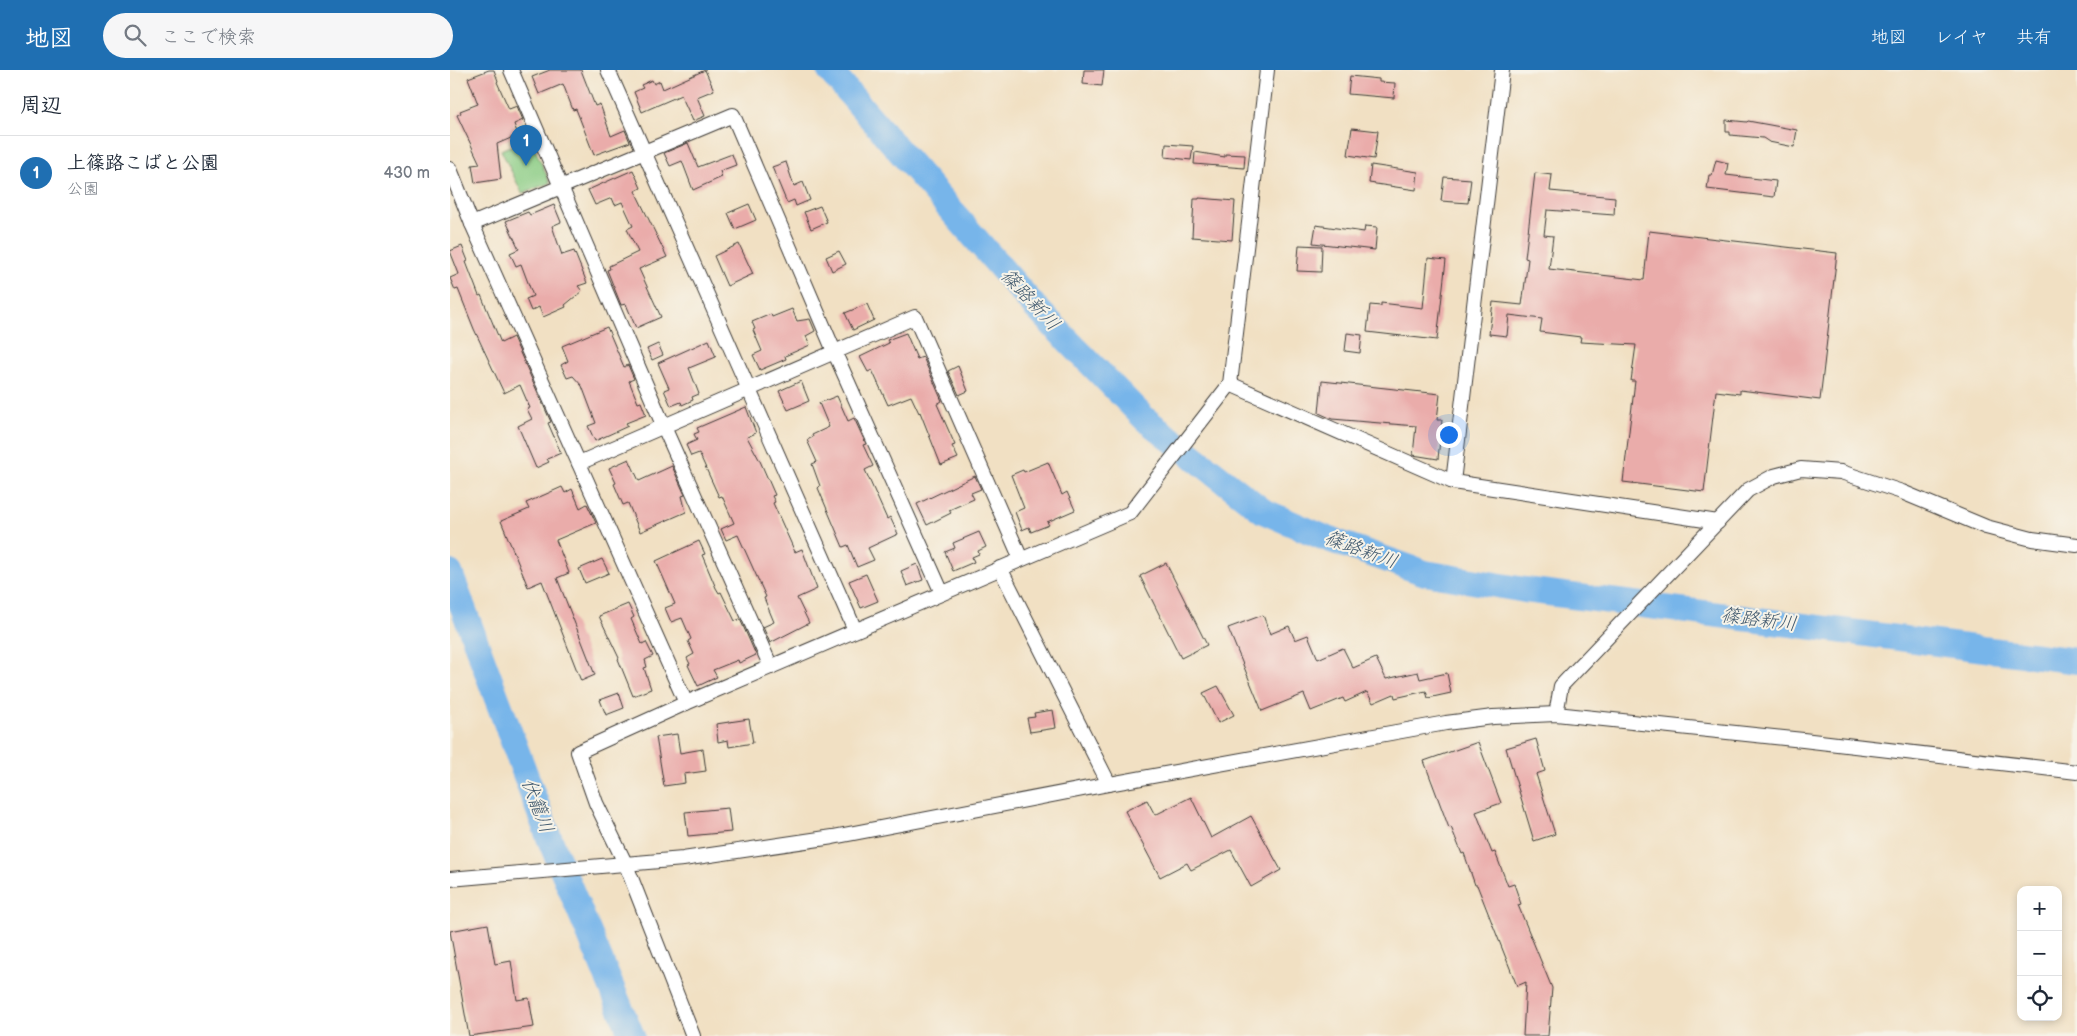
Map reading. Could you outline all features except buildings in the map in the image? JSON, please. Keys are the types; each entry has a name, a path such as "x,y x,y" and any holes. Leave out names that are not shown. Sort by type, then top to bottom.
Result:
{"street":[{"path":"511,70 664,427 771,667"},
{"path":"608,70 855,630"},
{"path":"693,1036 620,865 578,752 686,703 1130,513 1230,384 1267,70"},
{"path":"1452,482 1502,70"},
{"path":"472,224 733,115 834,351 942,593"},
{"path":"450,169 472,224 686,703"},
{"path":"579,463 915,317 1021,559"},
{"path":"1230,384 1452,482 1718,522"},
{"path":"1556,714 1561,686 1567,679 1748,490 1774,476 1801,469 1842,472 1902,492 1986,527 2032,540 2077,545"},
{"path":"1000,568 1109,784"},
{"path":"450,879 683,859 833,837 1109,784 1446,723 1493,717 1556,714 2077,772"}],"green space":[{"path":"530,138 550,183 522,193 501,150"}],"waterway":[{"name":"篠路新川","path":"829,70 1035,307 1145,419 1263,511 1325,538 1425,573 1525,590 2077,661"},
{"name":"伏籠川","path":"450,573 548,835 632,1036"}],"place":[{"name":"上篠路こばと公園","path":"526,166"}]}
